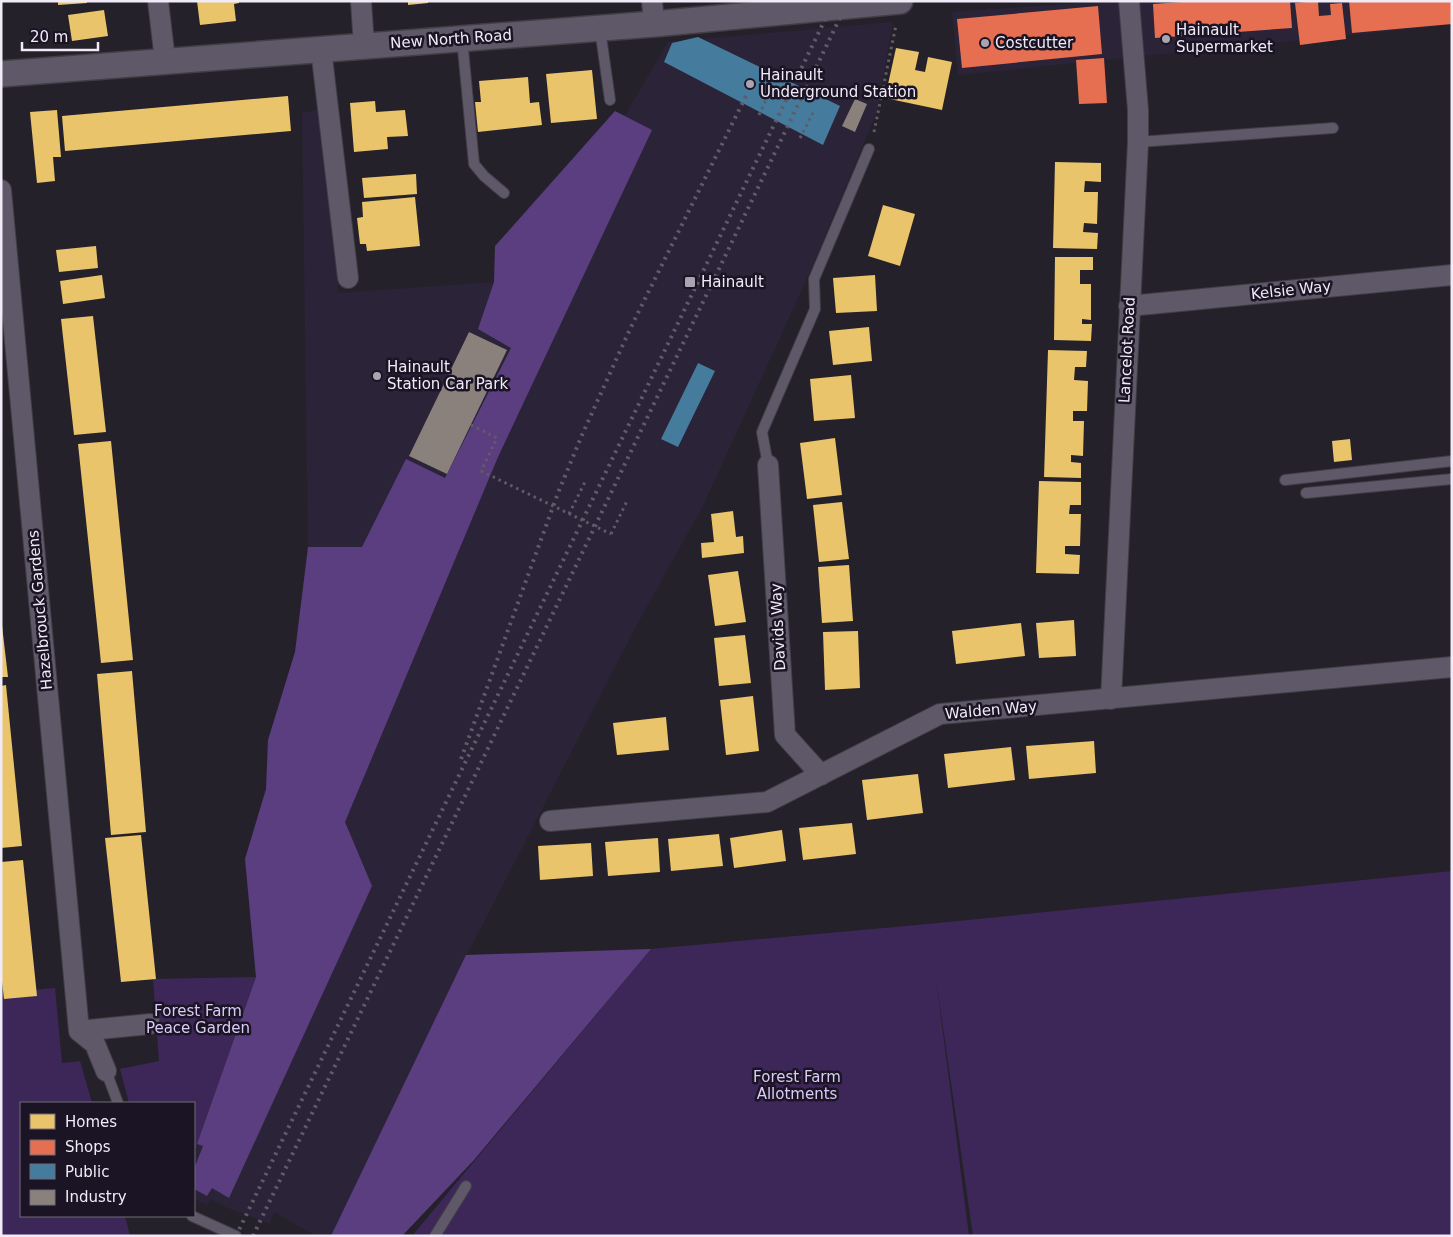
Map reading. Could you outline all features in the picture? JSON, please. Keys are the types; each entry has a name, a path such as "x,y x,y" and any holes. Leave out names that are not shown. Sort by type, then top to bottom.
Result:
{"street":[{"path":"158,1 165,60"},
{"path":"361,1 364,46"},
{"name":"Lancelot Road","path":"1112,699 1138,142 1138,110 1129,1"},
{"name":"New North Road","path":"1,74 600,28 653,12 898,10"},
{"path":"321,49 348,278"},
{"name":"Hazelbrouck Gardens","path":"1,190 79,1031"},
{"name":"Kelsie Way","path":"1129,306 1452,275"},
{"name":"Davids Way","path":"768,466 785,735 821,775"},
{"name":"Walden Way","path":"550,821 767,802 940,714 1452,667"},
{"path":"79,1031 150,1024"},
{"path":"79,1031 95,1044 106,1071"}],"lane":[{"path":"600,28 610,100"},
{"path":"462,38 474,164 484,176 504,193"},
{"path":"1138,142 1333,128"},
{"path":"768,466 762,432 815,309 814,278 869,149"},
{"path":"1285,480 1452,461"},
{"path":"1306,493 1452,479"},
{"path":"106,1071 118,1102"},
{"path":"435,1236 466,1186"},
{"path":"194,1217 236,1236"}],"path":[{"path":"869,149 879,112 898,10"},
{"path":"759,114 770,91"},
{"path":"800,138 814,111"},
{"path":"471,425 497,438 481,471 611,534 626,501"},
{"path":"570,514 586,480"}],"shaded area":[{"path":"1108,1 1437,1 1439,26 958,75 952,12"},
{"path":"893,22 877,112 809,274 704,504 633,632 467,955 651,949 485,1109 394,1236 316,1236 274,1212 270,1224 225,1207 211,1199 207,1205 195,1199 195,1150 256,977 245,859 266,789 268,740 295,652 308,547 302,113 327,108 338,293 494,282 530,219 576,199 668,42"},
{"path":"615,111 652,130 498,457 345,822 372,886 229,1198 212,1188 207,1196 195,1190 195,1166 203,1146 197,1144 256,977 245,859 266,789 268,740 295,652 308,547 362,547 406,459 445,478 511,348 478,329 494,282 495,246"},
{"path":"651,949 474,1160 402,1236 331,1236 466,955"}],"green space":[{"name":"Forest Farm Allotments","path":"1452,871 1452,1236 973,1236 936,978 969,1236 412,1236 651,949 928,924"},
{"name":"Forest Farm Peace Garden","path":"256,977 195,1150 195,1102 129,1102 120,1069 159,1061 153,979"},
{"path":"55,988 62,1063 80,1061 92,1102 20,1102 20,1217 125,1217 130,1236 1,1236 1,993"}],"building: Homes":[{"path":"58,1 87,1 87,3 58,5"},
{"path":"197,1 239,1 239,3 234,4 236,21 200,25"},
{"path":"408,1 428,1 428,3 408,5"},
{"path":"104,10 108,36 72,41 68,15"},
{"path":"896,48 919,52 915,70 925,72 928,57 952,62 942,110 885,98"},
{"path":"592,70 597,119 551,123 546,74"},
{"path":"528,77 530,103 539,102 542,125 478,132 475,102 481,102 479,81"},
{"path":"288,96 291,131 65,151 62,116"},
{"path":"375,101 376,112 405,110 408,136 387,137 388,149 354,152 350,103"},
{"path":"57,110 61,157 53,157 55,181 37,183 30,112"},
{"path":"1055,162 1101,163 1101,182 1085,181 1084,192 1098,192 1097,224 1084,223 1083,232 1098,233 1097,249 1053,248"},
{"path":"416,174 417,194 364,198 362,178"},
{"path":"415,197 420,246 367,251 366,244 360,244 357,218 363,217 362,202"},
{"path":"883,205 915,214 900,266 868,256"},
{"path":"96,246 98,268 59,272 56,250"},
{"path":"1055,257 1093,257 1093,270 1080,270 1080,284 1091,284 1091,320 1082,319 1082,324 1092,324 1091,341 1054,340"},
{"path":"102,275 105,298 63,304 60,281"},
{"path":"875,275 877,311 836,313 833,278"},
{"path":"93,316 106,432 74,435 61,319"},
{"path":"869,327 872,361 833,365 829,331"},
{"path":"1048,350 1087,351 1086,367 1075,367 1074,380 1088,381 1087,411 1073,411 1073,421 1084,421 1083,456 1071,455 1071,462 1081,463 1081,478 1044,477"},
{"path":"851,375 855,418 814,421 810,379"},
{"path":"835,438 842,495 807,499 800,443"},
{"path":"1350,439 1352,460 1334,462 1332,441"},
{"path":"111,441 133,660 101,663 78,444"},
{"path":"1039,481 1081,482 1081,505 1070,505 1069,514 1081,514 1080,546 1065,546 1065,554 1080,555 1079,574 1036,573"},
{"path":"842,502 849,559 819,562 813,505"},
{"path":"733,511 736,537 743,536 744,553 702,558 701,543 714,542 711,514"},
{"path":"849,565 853,621 822,623 818,567"},
{"path":"738,571 746,622 715,626 708,575"},
{"path":"1,617 8,677 1,677"},
{"path":"1074,620 1076,656 1039,658 1036,623"},
{"path":"1021,623 1025,656 956,664 952,631"},
{"path":"858,631 860,688 825,690 823,632"},
{"path":"745,635 751,683 719,686 714,638"},
{"path":"132,671 146,832 111,835 97,674"},
{"path":"6,685 22,846 1,848 1,686"},
{"path":"753,696 759,751 726,755 720,700"},
{"path":"666,717 669,750 617,755 613,723"},
{"path":"1094,741 1096,773 1029,779 1026,746"},
{"path":"1011,747 1015,780 948,788 944,754"},
{"path":"918,774 923,813 867,820 862,780"},
{"path":"852,823 856,854 803,860 799,828"},
{"path":"782,830 786,861 734,868 730,838"},
{"path":"719,834 723,866 671,871 668,839"},
{"path":"141,835 156,979 121,982 105,838"},
{"path":"658,838 660,872 608,876 605,842"},
{"path":"591,843 593,876 540,880 538,846"},
{"path":"23,860 37,996 4,999 1,973 1,862"}],"building: Shops":[{"path":"1195,1 1290,1 1292,28 1155,38 1153,4"},
{"path":"1318,1 1319,16 1331,15 1330,4 1342,3 1346,39 1300,45 1295,3"},
{"path":"1349,1 1452,1 1452,24 1352,33"},
{"path":"1098,6 1102,54 962,68 957,19"},
{"path":"1104,58 1107,103 1079,104 1076,60"}],"building: Public":[{"name":"Hainault Underground Station","path":"698,37 840,106 823,145 664,62 672,43"},
{"path":"698,363 715,371 678,447 661,439"}],"building: Industry":[{"path":"855,99 867,104 855,132 842,126"},
{"path":"469,332 507,350 447,474 409,456"}],"railway":[{"path":"236,1236 834,1"},
{"path":"253,1236 848,1"},
{"path":"461,759 558,493 582,435 630,329 747,94"}],"place":[{"name":"Hainault Supermarket","path":"1166,39"},
{"name":"Costcutter","path":"985,43"},
{"name":"Hainault Underground Station","path":"750,84"},
{"name":"Hainault","path":"690,282"},
{"name":"Hainault Station Car Park","path":"377,376"}]}
